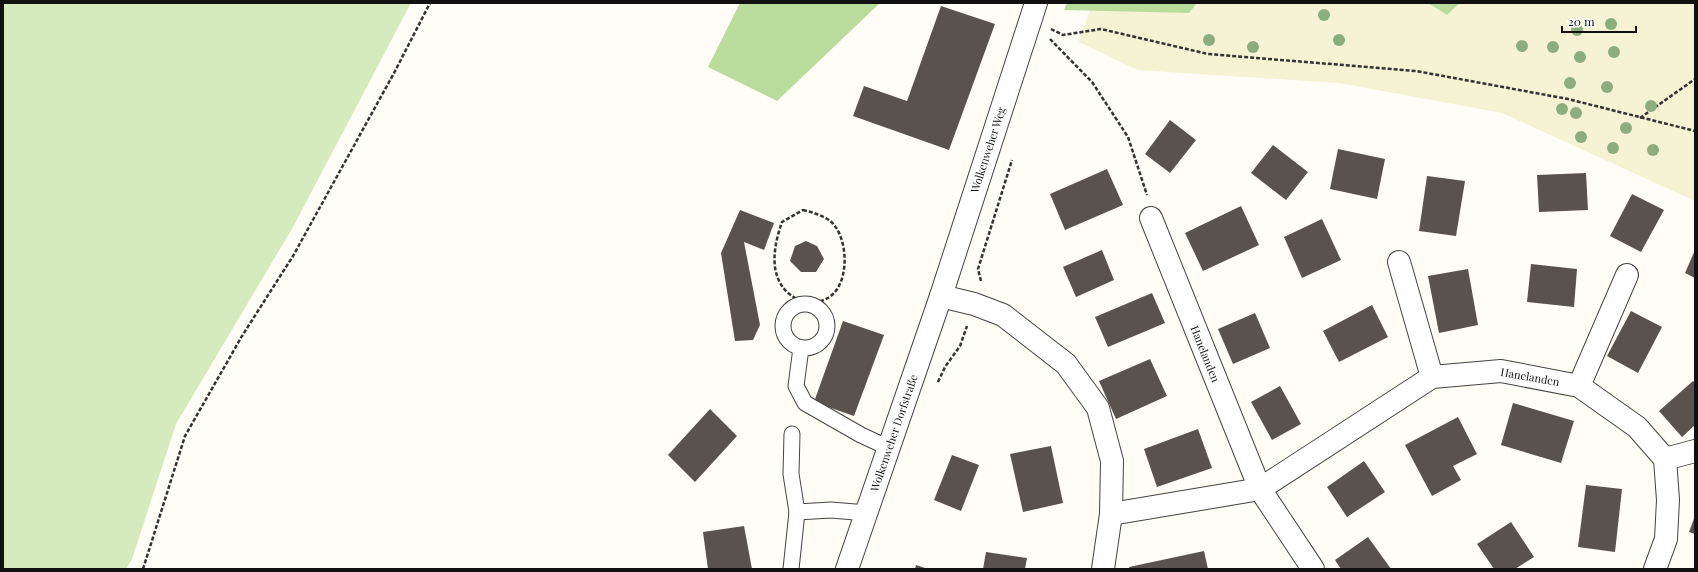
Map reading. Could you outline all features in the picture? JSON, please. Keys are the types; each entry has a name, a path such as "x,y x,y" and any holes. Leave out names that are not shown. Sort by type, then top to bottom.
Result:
{"street":[{"name":"Wolkenweher Weg","path":"941,296 1033,11"},
{"name":"Hanelanden","path":"1151,218 1260,489 1313,569"},
{"path":"1399,262 1432,376"},
{"path":"1579,386 1627,275"},
{"name":"Wolkenweher Dorfstraße","path":"847,569 941,296"},
{"path":"941,296 974,304 1003,315 1066,364 1098,408 1112,461 1110,514 1103,569"},
{"name":"Hanelanden","path":"1110,514 1260,489 1432,376 1501,371 1579,386 1637,427 1665,459"},
{"path":"1655,569 1666,539 1668,500 1665,459 1695,451"}],"lane":[{"path":"804,304 814,305 822,312 827,328 824,338 818,344 808,348 801,348 792,344 786,337 783,324 786,314 792,308 804,304"},
{"path":"801,348 796,386 805,403 861,435 889,448"},
{"path":"791,569 797,512 791,474 792,434"},
{"path":"797,512 831,510 867,513"}],"path":[{"path":"143,569 185,436 242,336 293,256 393,75 430,3"},
{"path":"1033,11 1063,35 1101,29 1208,54 1416,71 1568,99 1695,131"},
{"path":"1033,11 1092,82 1128,137 1147,196 1151,218"},
{"path":"1640,118 1695,79"},
{"path":"803,210 829,220 841,235 845,260 840,284 833,295 821,301 804,304 788,293 780,282 775,266 774,251 782,222 803,210"}],"shaded area":[{"path":"1197,3 1428,3 1447,15 1460,3 1695,3 1695,201 1502,113 1339,83 1137,70 1079,42 1090,10 1189,13"}],"green space":[{"path":"3,3 411,3 293,227 176,424 132,559 126,569 3,569"},
{"path":"740,3 880,3 777,101 708,67"},
{"path":"1067,3 1197,3 1189,13 1064,10"},
{"path":"1428,3 1460,3 1447,15"}],"building":[{"path":"941,6 995,24 949,150 853,116 864,86 907,101"},
{"path":"1170,120 1196,140 1170,173 1145,154"},
{"path":"1273,145 1308,172 1286,200 1251,173"},
{"path":"1338,149 1385,159 1377,199 1330,189"},
{"path":"1107,169 1123,205 1065,230 1050,194"},
{"path":"1586,173 1588,210 1539,212 1537,175"},
{"path":"1427,176 1465,181 1456,236 1419,231"},
{"path":"1632,194 1664,210 1641,252 1610,236"},
{"path":"1241,206 1259,245 1203,271 1185,233"},
{"path":"740,210 774,223 764,250 744,242 760,325 753,340 735,341 721,253"},
{"path":"1322,219 1341,260 1302,278 1284,237"},
{"path":"806,241 817,246 824,259 816,272 801,272 790,261 795,246"},
{"path":"1102,250 1114,280 1076,297 1063,267"},
{"path":"1695,250 1695,278 1685,273"},
{"path":"1531,264 1577,269 1574,307 1527,302"},
{"path":"1468,269 1478,325 1439,333 1428,276"},
{"path":"1152,293 1165,323 1108,347 1095,317"},
{"path":"1372,305 1388,337 1339,362 1323,331"},
{"path":"1631,311 1662,327 1638,373 1607,356"},
{"path":"1255,313 1270,348 1233,364 1218,329"},
{"path":"843,321 884,335 854,416 814,402"},
{"path":"1150,359 1167,396 1116,419 1099,381"},
{"path":"1693,381 1695,383 1695,425 1682,437 1659,411"},
{"path":"1280,386 1301,424 1272,440 1251,402"},
{"path":"1513,403 1574,421 1561,463 1501,445"},
{"path":"710,409 737,436 695,482 668,455"},
{"path":"1458,417 1477,454 1453,466 1461,480 1432,496 1405,445"},
{"path":"1198,429 1212,468 1157,487 1144,449"},
{"path":"1051,446 1063,503 1023,512 1010,454"},
{"path":"952,455 979,465 961,511 934,500"},
{"path":"1364,461 1385,492 1347,517 1327,487"},
{"path":"1586,485 1622,489 1615,552 1578,547"},
{"path":"1695,516 1695,534 1689,532"},
{"path":"1511,522 1534,557 1515,569 1494,569 1477,544"},
{"path":"744,526 752,569 708,569 703,532"},
{"path":"1368,537 1391,569 1341,569 1335,560"},
{"path":"1204,551 1208,569 1130,569 1129,567"},
{"path":"986,552 1027,558 1025,569 983,569"},
{"path":"916,565 928,569 915,569"}]}
